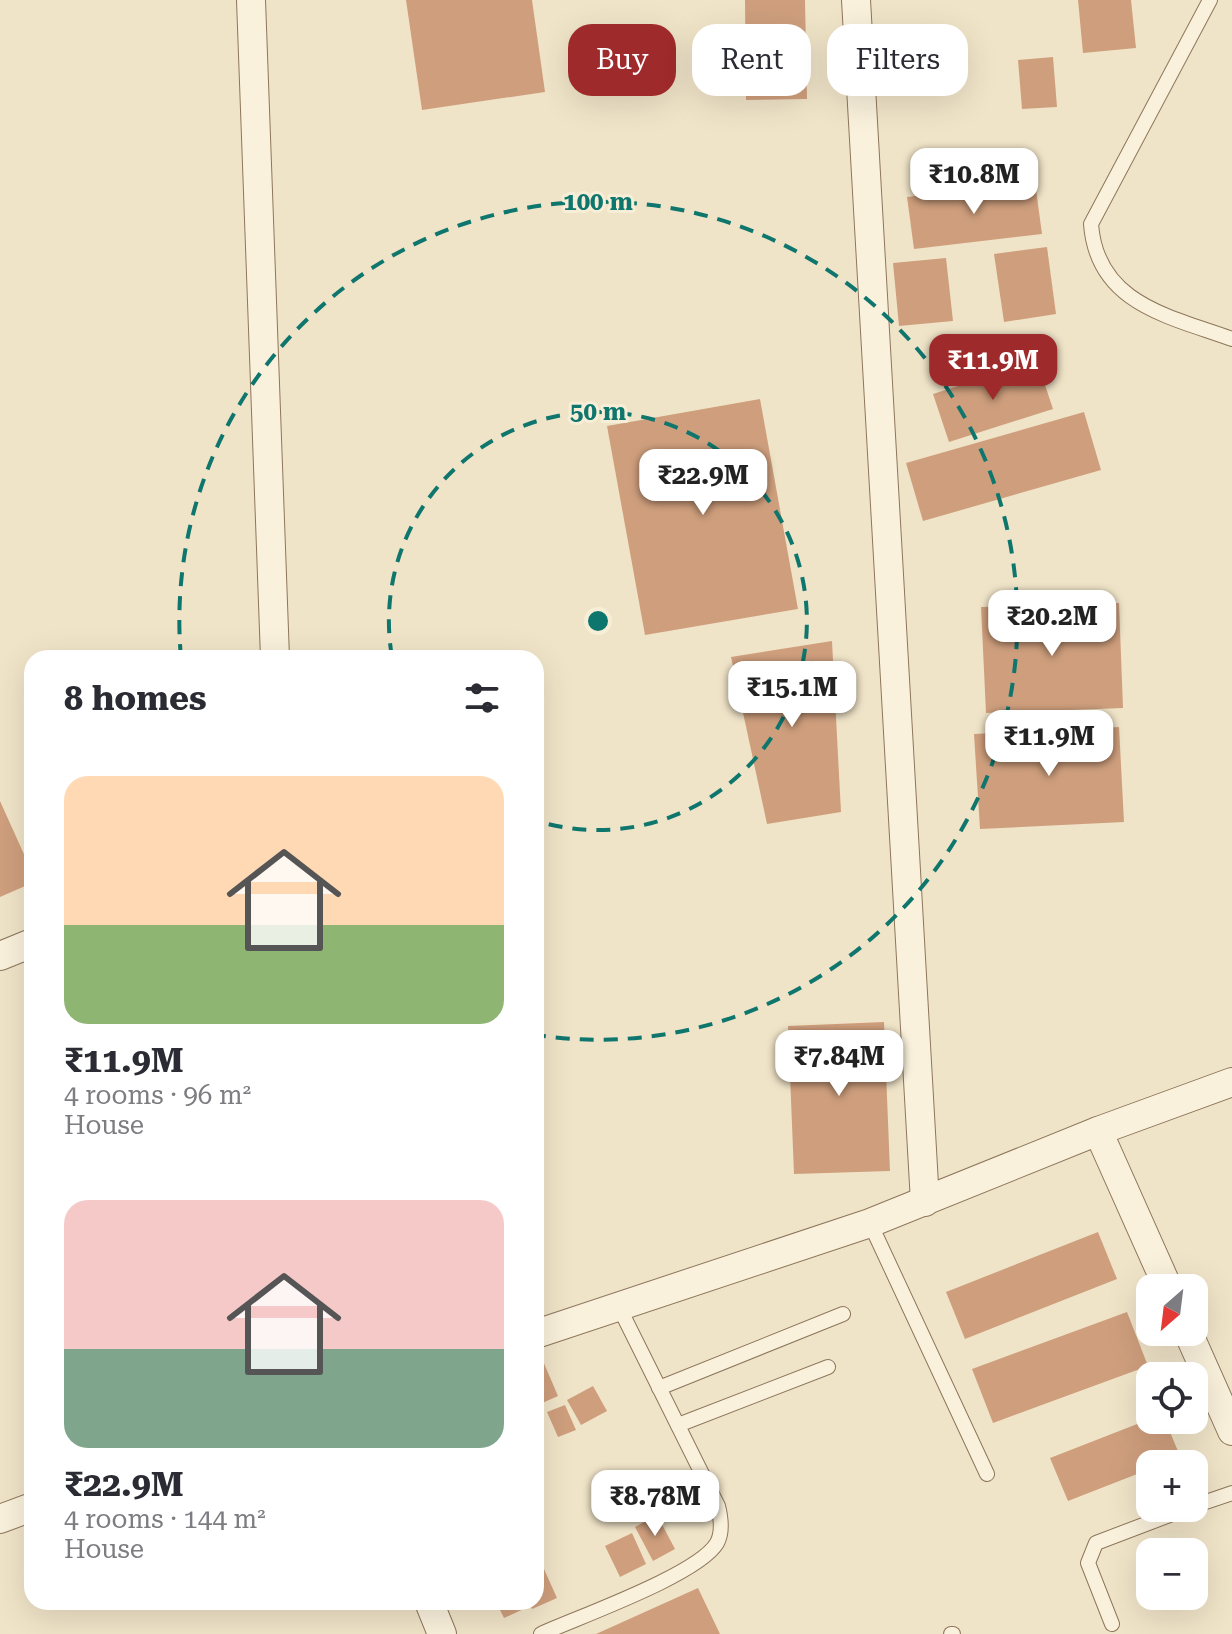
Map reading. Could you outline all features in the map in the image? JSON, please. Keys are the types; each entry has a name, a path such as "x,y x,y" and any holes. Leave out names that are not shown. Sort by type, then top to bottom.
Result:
{"street":[{"path":"251,0 275,650"},
{"path":"856,0 925,1202"},
{"path":"0,956 24,946"},
{"path":"544,1332 620,1309 870,1223 1098,1131 1232,1082"},
{"path":"1098,1131 1162,1274"},
{"path":"1194,1346 1232,1431"},
{"path":"0,1519 24,1510"},
{"path":"432,1610 442,1634"}],"lane":[{"path":"1210,0 1091,224 1093,249 1102,269 1118,289 1149,308 1232,339"},
{"path":"870,1223 987,1474"},
{"path":"541,1634 692,1567 717,1543 722,1522 718,1506 620,1309"},
{"path":"659,1388 843,1314"},
{"path":"678,1425 828,1367"},
{"path":"1208,1501 1232,1493"},
{"path":"1112,1624 1088,1563 1096,1543 1151,1522"}],"building":[{"path":"406,0 532,0 545,92 422,110"},
{"path":"745,0 805,0 805,24 745,24"},
{"path":"1078,0 1131,0 1136,48 1083,53"},
{"path":"1053,57 1057,107 1022,109 1018,60"},
{"path":"746,96 807,96 807,99 746,100"},
{"path":"1035,182 1042,234 914,249 907,197"},
{"path":"1047,247 1056,314 1004,322 994,254"},
{"path":"946,258 953,321 899,326 893,263"},
{"path":"1037,361 1053,409 949,442 933,394"},
{"path":"760,399 798,609 645,635 607,426"},
{"path":"1084,412 1101,470 923,521 906,463"},
{"path":"1119,603 1123,708 986,713 981,607"},
{"path":"832,641 841,812 767,824 731,657"},
{"path":"1119,727 1124,822 980,829 974,734"},
{"path":"0,801 24,854 24,886 0,897"},
{"path":"884,1022 890,1171 794,1174 788,1026"},
{"path":"1098,1232 1117,1279 965,1339 946,1292"},
{"path":"1127,1312 1136,1335 1136,1346 1140,1346 1146,1362 1136,1362 1136,1370 993,1423 972,1369"},
{"path":"544,1363 558,1396 544,1402"},
{"path":"593,1386 607,1411 581,1425 567,1400"},
{"path":"565,1405 576,1430 558,1437 547,1412"},
{"path":"1136,1424 1136,1434 1171,1434 1178,1450 1136,1450 1136,1474 1068,1501 1050,1458"},
{"path":"657,1515 675,1549 653,1561 635,1527"},
{"path":"632,1533 646,1564 620,1577 605,1546"},
{"path":"544,1569 557,1598 544,1604"},
{"path":"698,1588 720,1634 596,1634"},
{"path":"500,1610 521,1610 504,1618"}]}
